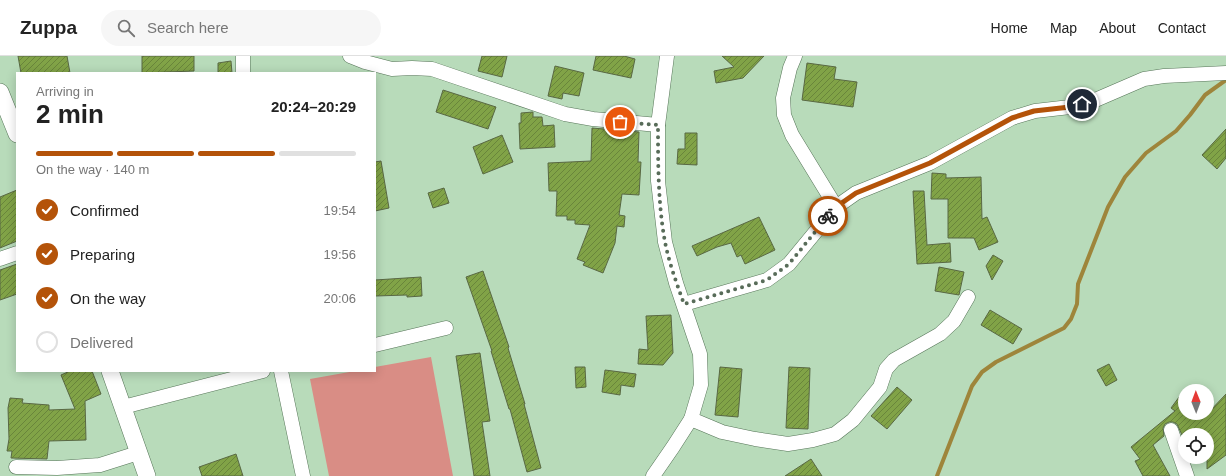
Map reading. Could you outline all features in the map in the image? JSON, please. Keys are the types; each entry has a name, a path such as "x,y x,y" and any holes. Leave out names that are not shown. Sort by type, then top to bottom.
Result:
{"street":[{"path":"243,56 243,72"},
{"path":"350,56 365,62 392,69 432,69 565,114 594,119 658,125"},
{"path":"653,476 691,419 701,384 700,354 676,283 665,242 658,181 658,125 667,56"},
{"path":"795,56 790,68 783,98 784,115 792,135 836,207"},
{"path":"684,304 767,280 789,264 836,207 856,193 930,163 1012,118 1034,111 1070,107 1093,101 1144,80 1164,76 1226,73"},
{"path":"0,92 16,132"},
{"path":"0,259 16,253"},
{"path":"691,419 722,432 788,444 814,440 834,434 853,420 880,387 886,369 894,360 940,334 954,321 968,297"},
{"path":"376,345 446,328"},
{"path":"110,372 147,476"},
{"path":"123,407 259,372"},
{"path":"281,372 303,476"},
{"path":"1171,430 1187,476"},
{"path":"16,467 58,468 100,465 138,453"}],"shaded area":[{"path":"431,357 453,476 329,476 310,379 349,372 376,372 376,367"}],"building":[{"path":"18,56 67,56 70,72 21,72"},
{"path":"142,56 194,56 194,71 142,72"},
{"path":"482,56 507,56 502,77 478,71"},
{"path":"596,56 624,56 635,59 631,78 593,70"},
{"path":"722,56 764,56 743,78 716,83 714,71 734,67"},
{"path":"231,61 232,72 218,72 218,63"},
{"path":"807,63 836,67 834,79 857,82 853,107 802,100"},
{"path":"555,66 584,73 579,96 563,93 562,99 548,96"},
{"path":"443,90 496,107 488,129 436,112"},
{"path":"533,112 533,117 542,117 543,126 554,125 555,147 520,149 519,123 521,123 521,113"},
{"path":"592,128 639,132 638,162 641,162 639,195 622,194 619,215 625,216 624,227 617,226 615,243 603,273 583,265 585,262 577,259 590,225 575,224 575,220 567,220 567,216 556,216 557,191 549,191 548,163 591,161"},
{"path":"1226,129 1226,158 1217,169 1202,155"},
{"path":"685,133 697,133 697,165 677,164 678,149 685,149"},
{"path":"502,135 513,162 483,174 473,147"},
{"path":"381,161 389,208 376,211 376,162"},
{"path":"932,173 946,174 946,178 981,177 982,219 987,217 998,242 979,250 974,238 948,238 948,199 931,199"},
{"path":"444,188 449,203 433,208 428,193"},
{"path":"16,190 16,241 0,248 0,197"},
{"path":"913,191 924,191 927,245 950,243 951,262 917,264"},
{"path":"759,217 775,250 745,264 741,255 737,257 731,243 717,247 697,256 692,246"},
{"path":"993,255 1003,261 992,280 986,266"},
{"path":"16,264 16,294 0,300 0,270"},
{"path":"939,267 964,272 959,295 935,291"},
{"path":"483,271 509,347 508,348 525,404 541,468 527,472 492,351 466,277"},
{"path":"421,277 422,296 376,296 376,280"},
{"path":"990,310 1022,329 1013,344 981,325"},
{"path":"671,315 673,353 663,365 638,364 639,349 648,350 646,316"},
{"path":"480,353 490,421 482,422 490,476 474,476 456,356"},
{"path":"1109,364 1117,380 1106,386 1097,370"},
{"path":"575,367 585,367 586,387 576,388"},
{"path":"720,367 742,369 738,417 715,415"},
{"path":"789,367 810,368 808,429 786,428"},
{"path":"605,370 636,374 634,387 621,385 620,395 602,392"},
{"path":"68,372 92,372 101,394 85,401 86,440 49,441 47,459 11,458 12,451 7,451 9,439 8,408 10,398 23,399 22,403 49,405 49,410 75,409 61,375"},
{"path":"897,387 912,400 887,429 871,416"},
{"path":"1226,394 1226,455 1214,464 1214,428 1179,428 1177,424 1169,422 1165,424 1163,428 1164,436 1153,445 1170,476 1143,476 1135,461 1140,459 1131,447 1175,411 1171,408 1178,398 1178,420 1214,420 1214,407"},
{"path":"236,454 243,476 202,476 199,467"},
{"path":"811,459 822,476 785,476"},
{"path":"1207,464 1214,464 1207,469"}],"waterway":[{"path":"937,476 972,386 982,372 996,362 1064,328 1071,319 1077,304 1078,284 1108,207 1125,177 1146,153 1176,131 1205,95 1226,80"}],"way so far":[{"path":"620,122 658,125 658,181 665,242 676,283 684,304 767,280 789,264 828,216"}],"route":[{"path":"828,216 836,207 856,193 930,163 1012,118 1034,111 1070,107 1082,104"}]}
